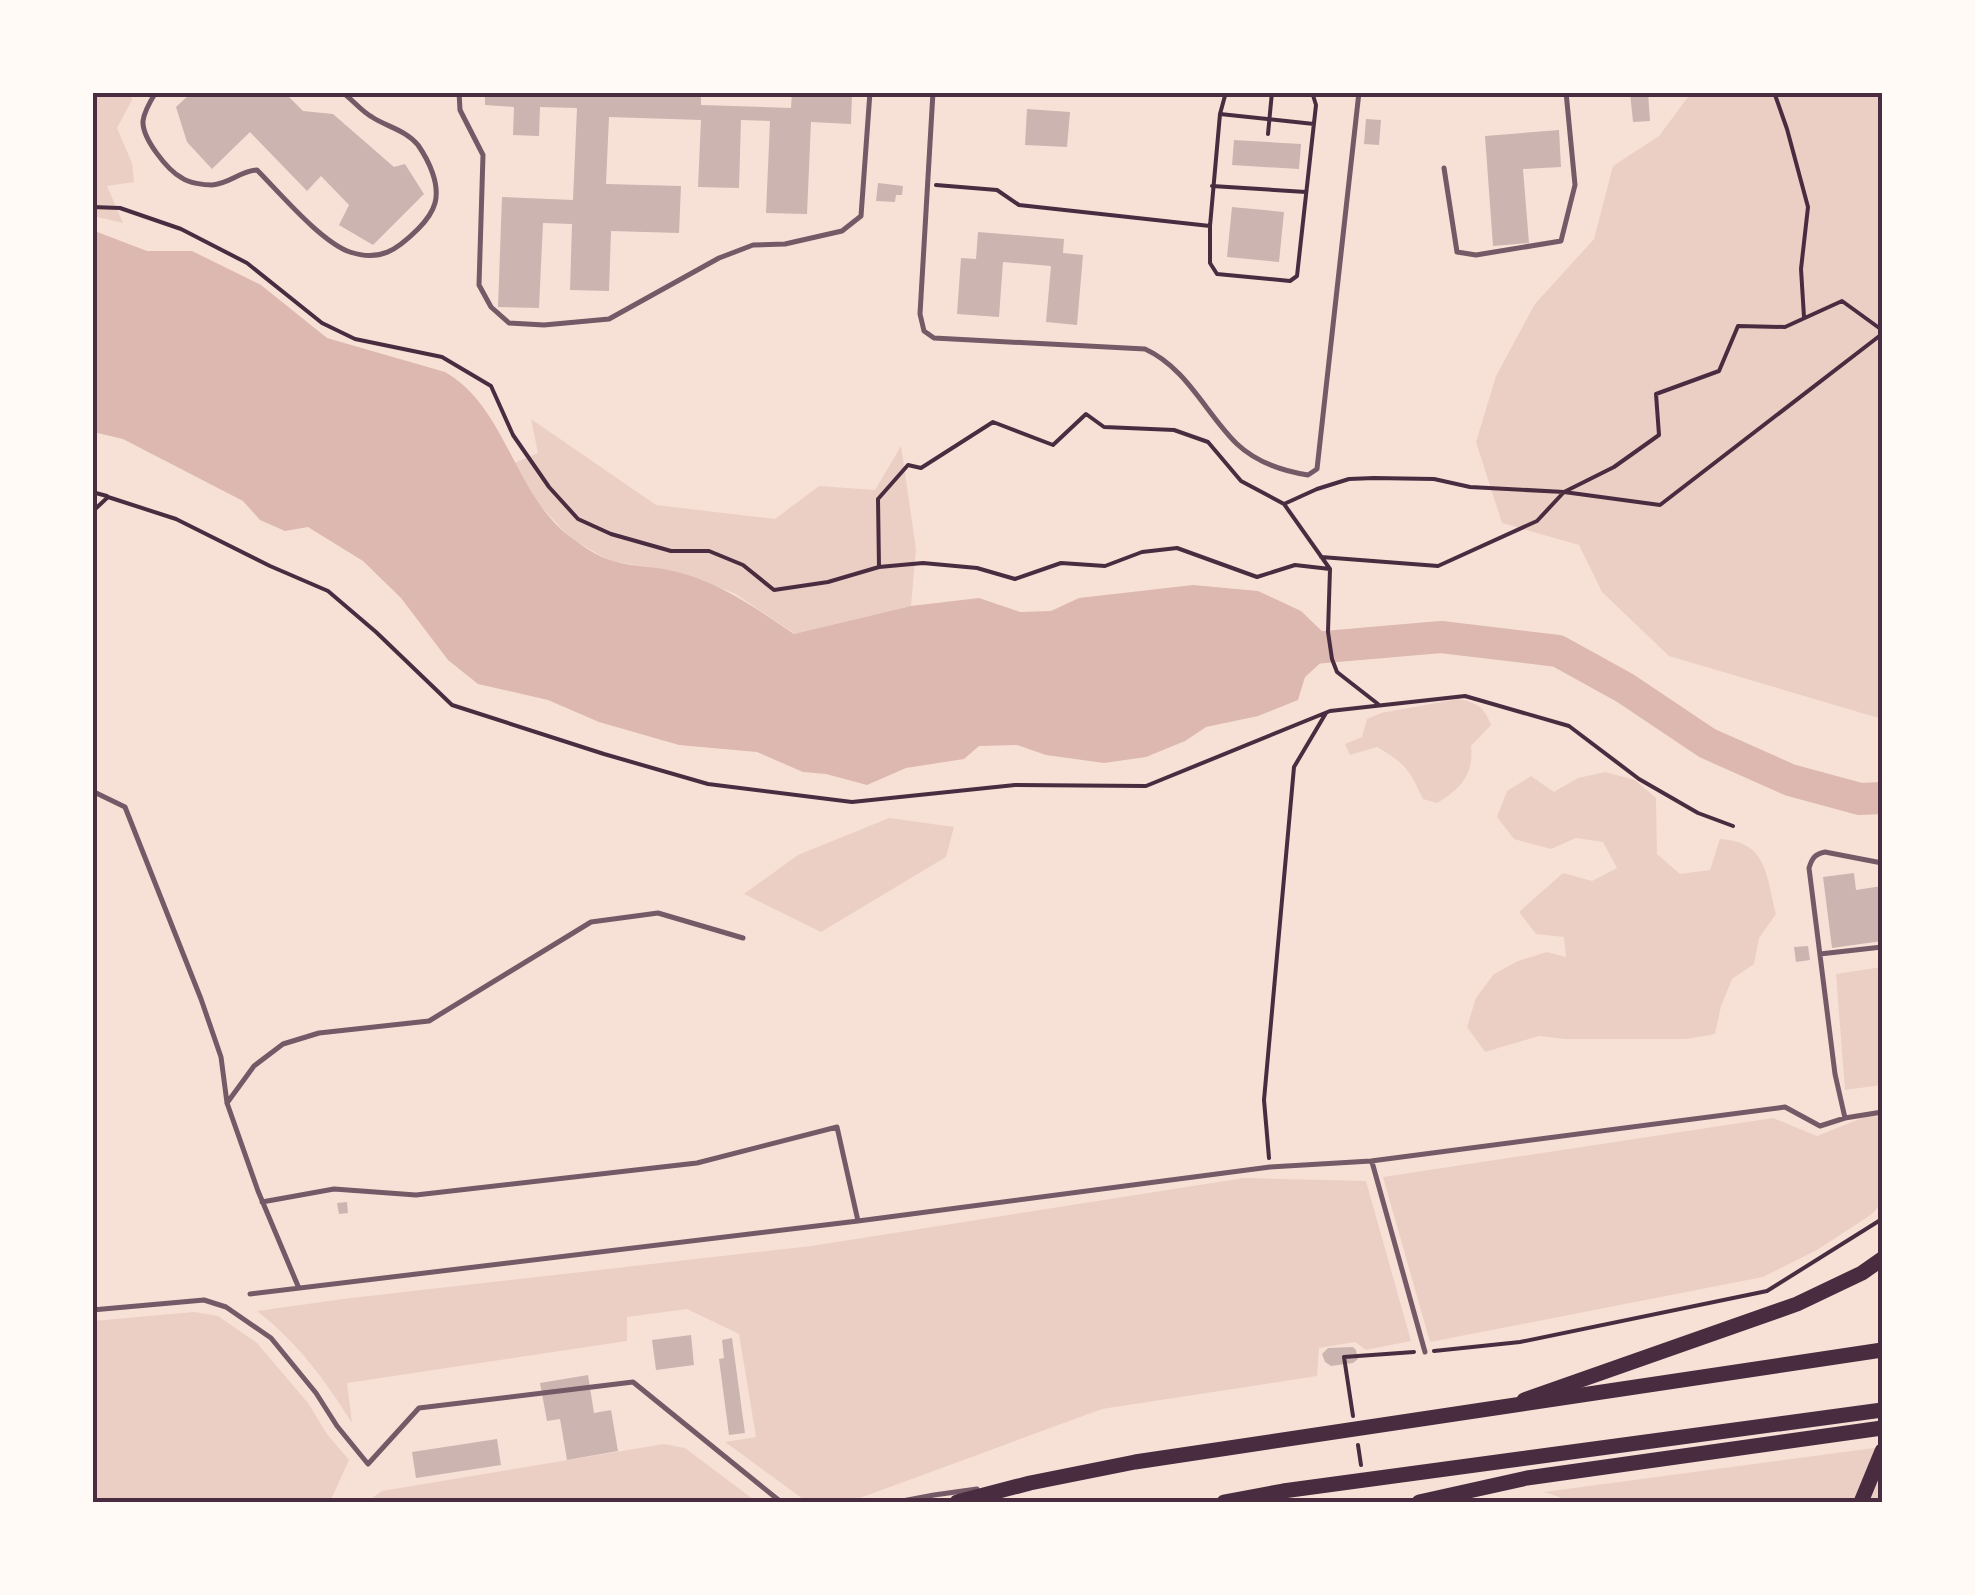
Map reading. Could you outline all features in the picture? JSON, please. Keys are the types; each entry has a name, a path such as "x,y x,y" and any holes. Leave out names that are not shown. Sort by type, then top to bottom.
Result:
{"main road":[{"path":"1508,1406 1797,1304 1862,1273 1882,1258"},
{"path":"957,1502 1135,1462 1882,1350"},
{"path":"1224,1502 1283,1490 1882,1410"},
{"path":"1419,1502 1433,1502 1527,1478 1882,1428"},
{"path":"1861,1502 1882,1451"}],"lane":[{"path":"156,92 143,119 146,138 182,178 208,186 256,170 328,240 347,251 368,256 396,250 427,220 435,202 430,166 416,142 395,127 372,118 342,92"},
{"path":"460,92 460,110 483,155 479,285 491,307 509,322 544,325 609,319 719,258 753,245 785,244 842,231 861,216 870,92"},
{"path":"933,92 920,314 924,330 934,338 1145,350 1158,355 1197,393 1237,443 1286,472 1308,475 1317,470 1359,92"},
{"path":"1444,168 1457,252 1476,255 1561,241 1575,185 1566,92"},
{"path":"92,790 125,807 216,1042 228,1103 262,1202 298,1286"},
{"path":"1845,1118 1835,1074 1809,868 1817,854 1825,852 1882,862"},
{"path":"228,1103 254,1066 283,1044 319,1033 429,1021 591,922 658,913 744,938"},
{"path":"1820,954 1882,948"},
{"path":"250,1294 1270,1167 1371,1161 1785,1107 1820,1126 1882,1112"},
{"path":"262,1202 334,1189 416,1195 697,1163 837,1127 858,1221"},
{"path":"1371,1161 1425,1352"},
{"path":"92,1310 204,1300 226,1307 271,1338 368,1464 419,1408 633,1382 781,1502"},
{"path":"897,1502 1030,1483"}],"path":[{"path":"1226,92 1212,186 1210,263 1217,274 1290,281 1297,276 1316,105 1312,92"},
{"path":"1268,134 1272,92"},
{"path":"1774,92 1808,207 1801,268 1804,318"},
{"path":"1220,114 1314,124"},
{"path":"928,184 997,190 1019,206 1210,226"},
{"path":"1212,186 1306,192"},
{"path":"92,207 120,208 182,229 247,263 322,323 355,339 442,357 490,386 513,435 578,520 671,551 709,551 743,565 774,590 828,582 879,567 923,563 977,568 1015,578 1061,562 1105,566 1142,552 1177,548 1258,577 1295,565 1330,569"},
{"path":"1284,504 1349,479 1434,478 1470,488 1564,492 1660,505 1882,332 1842,301 1785,327 1738,326 1719,371 1656,394 1658,435 1614,466 1564,492 1537,521 1438,566 1322,557"},
{"path":"879,567 878,499 908,465 921,468 993,422 1053,445 1086,414 1104,426 1174,430 1208,442 1241,480 1284,504 1330,569 1328,632 1337,672 1380,705"},
{"path":"92,492 176,519 328,591 452,706 708,784 852,802 1015,786 1146,786 1326,712 1465,696 1569,726 1639,778 1698,813 1734,826"},
{"path":"92,512 108,496"},
{"path":"1270,1167 1264,1100 1294,767 1326,712"},
{"path":"1344,1357 1520,1342 1767,1292 1882,1219"}],"shaded area":[{"path":"93,93 131,93 132,100 117,128 132,163 134,182 107,186 123,223 93,216"},
{"path":"1691,93 1882,93 1882,719 1669,656 1602,592 1579,545 1502,523 1476,442 1496,376 1535,304 1594,239 1613,166 1659,136"},
{"path":"92,230 147,251 192,251 261,285 327,338 445,372 483,407 537,500 573,539 608,560 674,571 706,582 794,634 911,606 979,598 1020,612 1051,611 1079,598 1193,585 1258,591 1301,611 1327,636 1326,658 1305,677 1298,700 1258,716 1206,727 1185,741 1146,757 1104,763 1046,755 1017,745 979,746 964,759 906,768 867,785 803,772 757,752 679,745 599,722 548,700 478,684 448,660 401,598 363,561 308,527 285,531 260,520 243,501 123,439 93,432"},
{"path":"531,419 656,505 775,519 819,486 875,490 901,446 916,549 911,606 795,634 734,593 675,571 610,561 570,538 539,504 514,463 538,453"},
{"path":"1458,699 1479,707 1491,725 1471,746 1464,780 1437,803 1423,799 1406,768 1377,747 1350,755 1345,744 1362,737 1367,719"},
{"path":"1605,772 1635,780 1656,798 1657,854 1680,874 1710,870 1720,839 1748,846 1767,874 1776,914 1759,938 1754,964 1732,979 1715,1034 1687,1039 1539,1036 1485,1052 1467,1027 1476,998 1494,974 1547,952 1566,957 1564,937 1536,934 1519,912 1563,873 1592,881 1617,868 1603,842 1576,838 1551,849 1514,839 1497,817 1507,791 1531,776 1554,792 1578,778"},
{"path":"889,818 954,827 946,857 821,932 744,894 798,855"},
{"path":"1882,967 1882,1085 1845,1090 1836,974"},
{"path":"1882,1110 1882,1203 1872,1214 1817,1250 1763,1277 1430,1342 1383,1177 1773,1118 1817,1136"},
{"path":"1244,1178 1366,1181 1411,1341 1366,1350 1355,1342 1319,1348 1317,1376 1102,1409 849,1502 807,1502 725,1442 756,1437 739,1334 687,1309 627,1317 627,1341 347,1383 352,1423 310,1363 257,1311 811,1246"},
{"path":"194,1312 218,1316 257,1343 308,1403 349,1460 330,1502 93,1502 93,1321"},
{"path":"664,1444 685,1448 757,1502 366,1502 382,1491"},
{"path":"1882,1447 1882,1502 1574,1502 1544,1492"}],"building":[{"path":"192,92 284,92 303,111 333,114 394,167 405,164 424,194 373,245 339,225 349,205 321,176 307,191 250,132 212,169 187,142 176,107"},
{"path":"485,92 701,92 701,105 791,108 792,92 852,92 851,124 811,122 807,214 766,213 770,121 741,120 739,188 698,187 701,120 609,117 606,184 681,186 679,233 611,231 609,291 570,290 572,224 543,223 539,308 498,307 502,197 573,200 577,108 540,107 539,136 513,135 514,107 485,105"},
{"path":"1630,92 1648,92 1650,121 1633,122"},
{"path":"1027,109 1070,112 1067,147 1025,145"},
{"path":"1366,119 1381,120 1379,145 1364,144"},
{"path":"1559,130 1561,167 1523,169 1529,243 1493,246 1485,136"},
{"path":"1234,140 1301,144 1299,169 1232,165"},
{"path":"878,183 903,186 902,195 896,195 895,202 876,201"},
{"path":"1232,207 1284,212 1279,262 1227,257"},
{"path":"978,232 1064,239 1063,253 1083,255 1077,325 1046,322 1051,266 1003,262 999,317 957,314 961,258 976,259"},
{"path":"1854,873 1856,890 1882,886 1882,941 1832,948 1823,877"},
{"path":"1808,946 1810,960 1796,962 1794,947"},
{"path":"347,1202 348,1213 339,1214 337,1203"},
{"path":"691,1335 694,1365 656,1370 652,1340"},
{"path":"732,1338 745,1433 729,1435 719,1359 724,1358 722,1340"},
{"path":"1353,1347 1358,1359 1353,1363 1331,1366 1322,1354 1328,1348"},
{"path":"588,1375 594,1413 611,1410 618,1451 567,1460 560,1419 547,1421 540,1383"},
{"path":"497,1439 501,1465 416,1478 412,1452"}],"waterway":[{"path":"1290,650 1441,637 1558,651 1625,688 1707,743 1790,780 1860,799 1882,798"}]}
